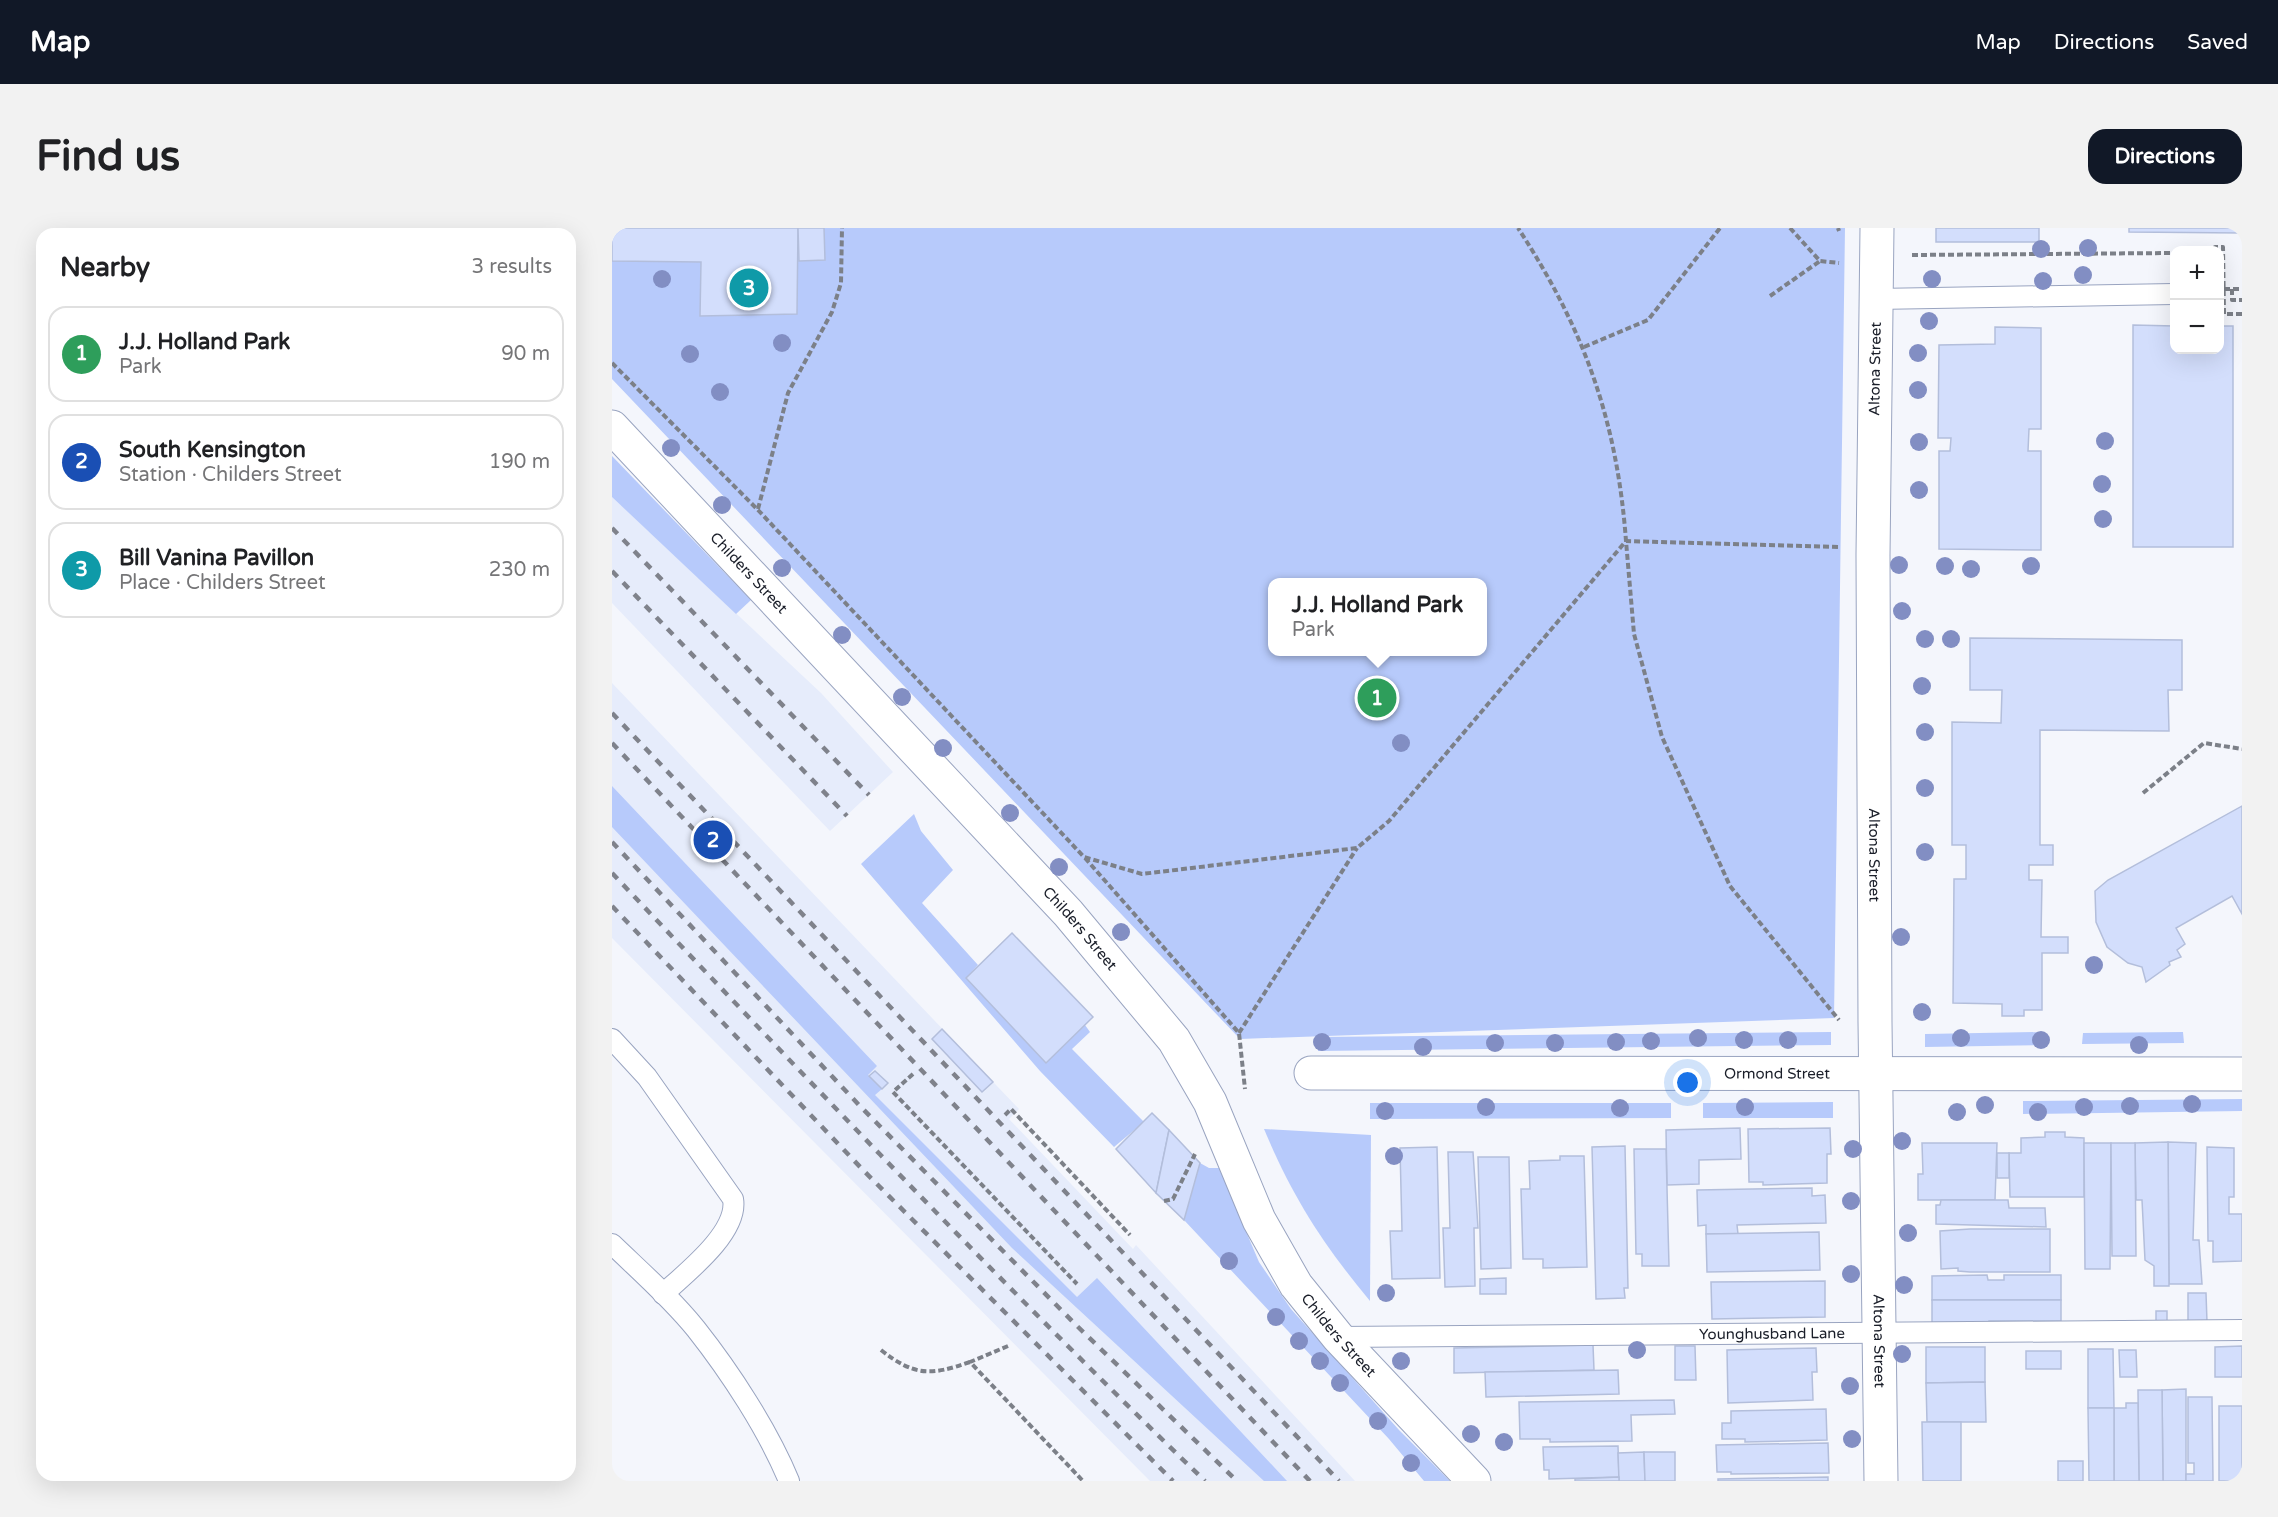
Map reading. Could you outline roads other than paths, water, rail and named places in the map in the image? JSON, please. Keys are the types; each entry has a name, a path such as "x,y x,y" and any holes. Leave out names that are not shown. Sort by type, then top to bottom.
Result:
{"street":[{"name":"Altona Street","path":"1877,228 1873,555 1881,1481"},
{"name":"Childers Street","path":"612,427 1068,913 1174,1040 1210,1102 1245,1190 1277,1256 1296,1285 1338,1337 1474,1481"},
{"name":"Ormond Street","path":"1311,1073 2242,1074"}],"lane":[{"path":"1876,298 2170,294"},
{"path":"612,1039 647,1077 733,1199 732,1217 722,1234 663,1294"},
{"path":"612,1244 695,1328 723,1368 781,1462 789,1481"},
{"name":"Younghusband Lane","path":"1338,1337 2242,1330"}],"railway":[{"path":"612,528 869,795"},
{"path":"612,571 847,816"},
{"path":"612,713 1339,1481"},
{"path":"612,743 1310,1481"},
{"path":"612,842 859,1105 1075,1324 1237,1481"},
{"path":"612,873 979,1256 1205,1481"},
{"path":"612,906 864,1171 1173,1481"}],"place":[{"name":"Bill Vanina Pavillon","path":"749,288"},
{"name":"J.J. Holland Park","path":"1377,698"},
{"name":"South Kensington","path":"713,840"}]}
